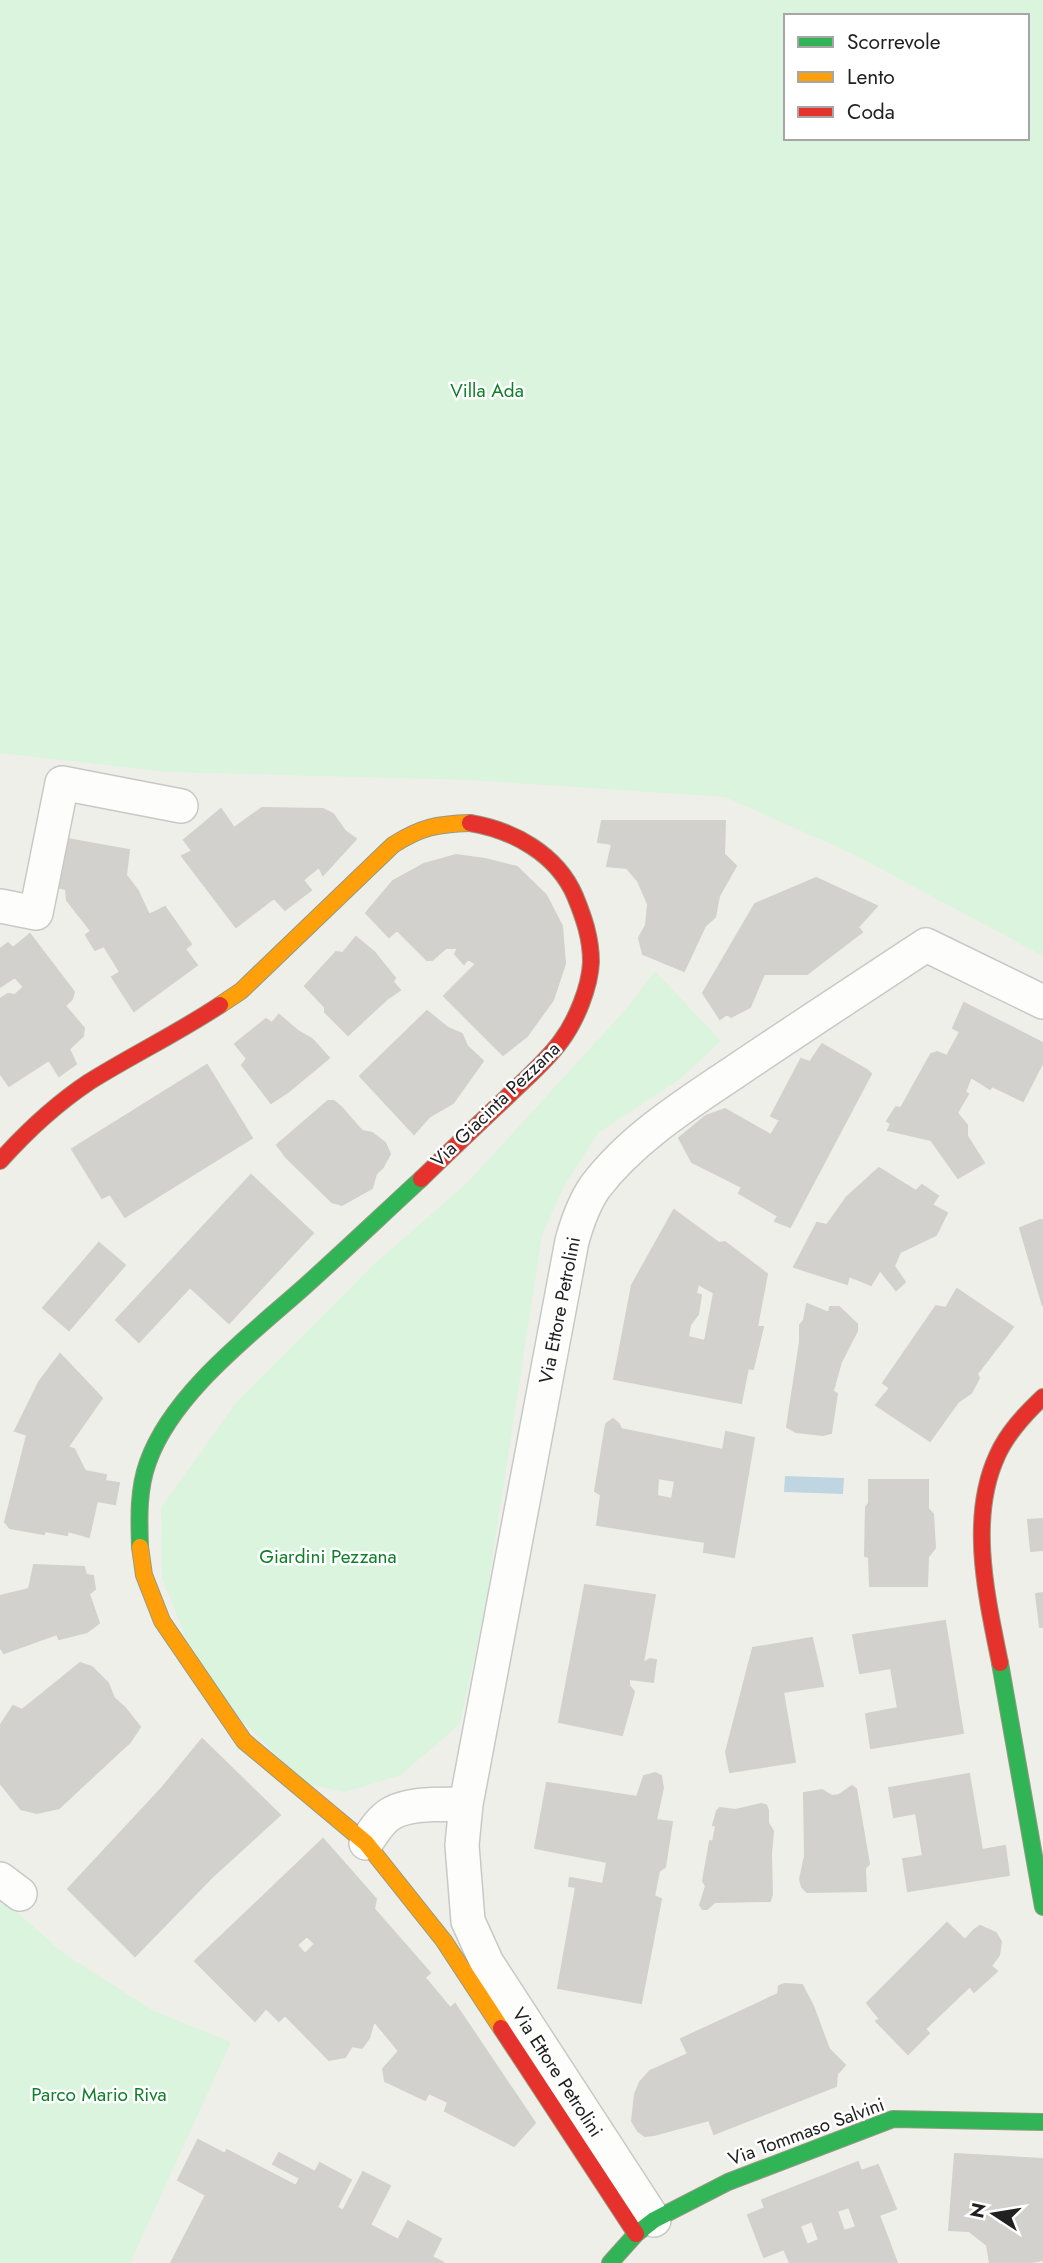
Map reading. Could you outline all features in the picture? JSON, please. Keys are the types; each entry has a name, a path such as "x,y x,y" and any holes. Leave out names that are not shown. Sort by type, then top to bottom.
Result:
{"street":[{"path":"0,906 36,913 62,783 181,806"},
{"name":"Via Giacinta Pezzana","path":"0,1161 20,1138 88,1083 190,1025 241,991 388,850 413,831 439,825 469,823 512,835 550,859 575,894 588,928 591,964 580,1008 561,1041 533,1072 352,1244 212,1370 189,1395 165,1429 148,1462 139,1517 144,1575 162,1621 244,1741 366,1843 456,1931"},
{"name":"Via Ettore Petrolini","path":"645,2227 487,1963 456,1931 466,1804 565,1267 578,1220 593,1190 621,1157 687,1105 926,945 1043,1002"},
{"path":"1043,1397 1015,1426 993,1466 986,1494 983,1537 986,1584 1043,1907"},
{"path":"366,1843 392,1813 425,1805 466,1804"},
{"name":"Via Tommaso Salvini","path":"610,2263 645,2227 728,2182 893,2119 1043,2122"}],"green space":[{"name":"Villa Ada","path":"0,0 1043,0 1043,956 853,854 725,797 469,780 167,772 0,753"},
{"name":"Giardini Pezzana","path":"655,971 721,1041 680,1079 598,1133 563,1188 542,1235 485,1606 460,1724 401,1775 345,1792 303,1783 230,1708 186,1638 162,1578 161,1508 235,1404 372,1266 468,1182 627,1008"},
{"name":"Parco Mario Riva","path":"0,1897 62,1952 152,2010 231,2042 130,2263 0,2263"}],"water":[{"path":"785,1476 844,1478 843,1494 784,1492"}],"building":[{"path":"262,808 323,809 333,814 345,831 356,839 323,875 319,867 303,880 311,890 285,910 274,898 236,927 182,856 192,851 184,840 221,809 234,828"},
{"path":"602,821 725,821 724,854 736,866 719,896 715,917 705,926 684,971 643,954 639,938 646,925 648,904 638,881 627,868 607,866 612,844 598,842"},
{"path":"67,839 129,850 126,875 138,891 149,915 165,907 191,944 185,949 197,965 134,1011 112,977 120,972 104,946 95,950 86,935 91,931 67,900 66,889 56,887"},
{"path":"456,855 517,867 546,895 562,926 565,964 553,1000 527,1036 503,1055 444,996 476,964 468,959 464,964 455,954 458,948 446,948 432,960 427,960 397,930 389,937 366,913 393,881 424,864"},
{"path":"816,878 877,906 858,927 862,932 807,974 764,974 750,1007 731,1017 727,1014 720,1019 703,993 755,904"},
{"path":"30,934 74,992 72,999 65,1006 84,1028 83,1036 69,1049 76,1064 59,1076 49,1060 9,1086 0,1073 0,999 8,994 15,995 24,987 15,977 0,987 0,949 8,943 13,948"},
{"path":"356,937 374,952 395,978 393,982 400,990 348,1035 325,1012 325,1007 305,986 336,952 343,953"},
{"path":"964,1003 1043,1043 1043,1062 1023,1101 992,1086 990,1089 971,1077 965,1092 968,1094 957,1113 967,1125 967,1136 984,1163 958,1178 931,1140 888,1130 891,1124 887,1121 896,1107 901,1108 931,1054 937,1052 947,1056 960,1032 953,1028"},
{"path":"427,1011 448,1028 462,1034 467,1046 483,1061 453,1103 429,1117 414,1134 360,1076"},
{"path":"279,1015 312,1039 329,1058 271,1103 242,1065 247,1059 235,1044 266,1019 272,1023"},
{"path":"822,1044 871,1074 790,1227 775,1221 778,1216 739,1193 742,1187 692,1162 679,1138 706,1116 725,1109 771,1135 780,1120 771,1116 801,1059 810,1062"},
{"path":"207,1065 252,1138 125,1217 110,1194 102,1198 72,1149"},
{"path":"328,1101 334,1101 341,1107 362,1131 372,1133 385,1143 390,1154 376,1174 372,1188 342,1205 332,1202 277,1145"},
{"path":"879,1168 916,1191 922,1185 938,1196 932,1205 947,1213 936,1235 900,1252 894,1266 905,1282 896,1290 880,1270 871,1285 849,1276 847,1284 794,1267 817,1223 827,1225 847,1197"},
{"path":"251,1175 313,1233 229,1323 190,1287 139,1342 116,1320"},
{"path":"674,1210 719,1243 725,1242 767,1274 757,1327 763,1327 753,1369 748,1368 741,1403 614,1379 632,1285","holes":["698,1284 714,1293 705,1341 688,1337 690,1325 698,1314 701,1295 696,1294"]},
{"path":"1043,1220 1043,1306 1020,1228"},
{"path":"99,1243 125,1265 69,1330 43,1308"},
{"path":"957,1289 1013,1327 977,1374 979,1378 971,1393 958,1402 930,1441 876,1405 890,1388 883,1383 936,1306 946,1308"},
{"path":"807,1304 829,1313 830,1307 839,1307 857,1324 857,1331 841,1362 833,1391 837,1394 831,1433 823,1435 796,1432 787,1427 800,1342 800,1325 804,1320"},
{"path":"60,1354 102,1398 67,1448 15,1431 39,1382"},
{"path":"613,1419 621,1429 723,1450 726,1432 754,1438 734,1557 704,1552 705,1542 597,1525 601,1495 595,1491 606,1424","holes":["658,1478 675,1481 672,1499 657,1496"]},
{"path":"27,1435 74,1449 85,1471 106,1475 105,1481 119,1483 115,1504 97,1501 89,1537 68,1531 67,1535 45,1531 44,1534 10,1528 5,1522"},
{"path":"869,1480 928,1480 928,1509 933,1514 935,1548 928,1557 927,1586 870,1586 869,1557 865,1556"},
{"path":"1043,1519 1043,1550 1031,1551 1028,1520"},
{"path":"34,1565 84,1567 86,1575 93,1576 95,1589 89,1594 99,1623 87,1632 59,1639 57,1634 4,1653 0,1647 0,1596 29,1589"},
{"path":"585,1585 655,1595 643,1663 650,1659 656,1660 653,1682 629,1679 629,1685 634,1692 622,1735 559,1722"},
{"path":"1043,1593 1043,1627 1040,1627 1036,1594"},
{"path":"945,1621 963,1733 871,1748 866,1714 898,1708 891,1668 860,1673 853,1635"},
{"path":"812,1638 823,1686 783,1692 795,1762 730,1772 726,1752 753,1648"},
{"path":"80,1663 92,1667 108,1683 114,1698 140,1727 130,1742 59,1808 37,1813 21,1809 0,1783 0,1726 13,1706 22,1710"},
{"path":"202,1739 280,1815 212,1877 135,1956 68,1889 162,1788"},
{"path":"655,1773 661,1776 663,1788 656,1820 672,1822 665,1867 659,1871 654,1896 661,1899 641,2003 558,1988 576,1887 569,1886 570,1878 603,1884 607,1862 535,1848 547,1783 637,1797 644,1776"},
{"path":"969,1774 982,1850 1005,1846 1009,1875 908,1891 903,1859 923,1856 916,1813 894,1817 889,1788"},
{"path":"852,1786 856,1789 869,1864 865,1868 866,1891 807,1892 800,1879 805,1856 804,1793 822,1790 832,1796 839,1795"},
{"path":"766,1805 768,1823 773,1831 770,1901 715,1902 703,1909 700,1905 706,1886 703,1881 710,1841 713,1842 716,1826 713,1825 717,1811 720,1808 735,1810"},
{"path":"323,1839 376,1899 374,1909 430,1973 374,2021 369,2038 362,2048 352,2046 345,2057 329,2060 285,2015 279,2021 266,2008 255,2021 195,1961","holes":["307,1936 315,1944 305,1954 297,1945"]},
{"path":"947,1923 965,1940 980,1926 996,1933 1001,1942 999,1955 991,1966 997,1971 974,1992 970,1986 925,2029 929,2033 908,2054 876,2021 880,2019 867,2003"},
{"path":"425,1978 450,2008 399,2051 374,2021"},
{"path":"802,1985 829,2049 845,2065 837,2074 836,2086 714,2134 709,2120 654,2135 645,2136 638,2131 632,2121 635,2094 640,2082 650,2071 688,2054 681,2039 778,1994 779,1986"},
{"path":"455,2004 535,2123 514,2146 445,2111 448,2102 429,2093 425,2100 385,2081 383,2069 399,2051"},
{"path":"198,2140 225,2154 227,2150 296,2186 300,2178 273,2164 279,2153 315,2172 320,2163 351,2180 337,2207 343,2211 363,2172 390,2186 370,2225 398,2240 408,2221 441,2239 432,2257 444,2263 171,2263 206,2195 178,2180"},
{"path":"955,2154 1043,2159 1043,2260 990,2263 987,2245 969,2231 949,2230","holes":["1001,2209 1010,2216 1001,2226 992,2218"]},
{"path":"858,2162 861,2171 878,2165 896,2209 879,2215 897,2263 790,2263 784,2249 764,2257 748,2215 765,2208 762,2200","holes":["849,2207 856,2227 844,2231 837,2211","812,2221 819,2240 807,2245 800,2226"]}],"traffic: fast":[{"path":"140,1547 142,1483 159,1437 175,1413 194,1389 237,1346 421,1179"},
{"path":"1000,1663 1043,1907"},
{"path":"610,2263 636,2234 654,2220 728,2182 893,2119 1043,2122"}],"traffic: slow":[{"path":"220,1005 241,991 393,845 430,828 470,823"},
{"path":"140,1547 144,1575 162,1621 244,1741 366,1843 444,1941 501,2028"}],"traffic: jam":[{"path":"421,1179 555,1049 577,1014 590,972 590,945 584,920 575,896 557,868 532,846 517,838 502,831 470,823"},
{"path":"0,1161 42,1119 77,1091 220,1005"},
{"path":"1000,1663 983,1559 983,1506 988,1480 1001,1448 1017,1424 1043,1397"},
{"path":"501,2028 636,2234"}]}
